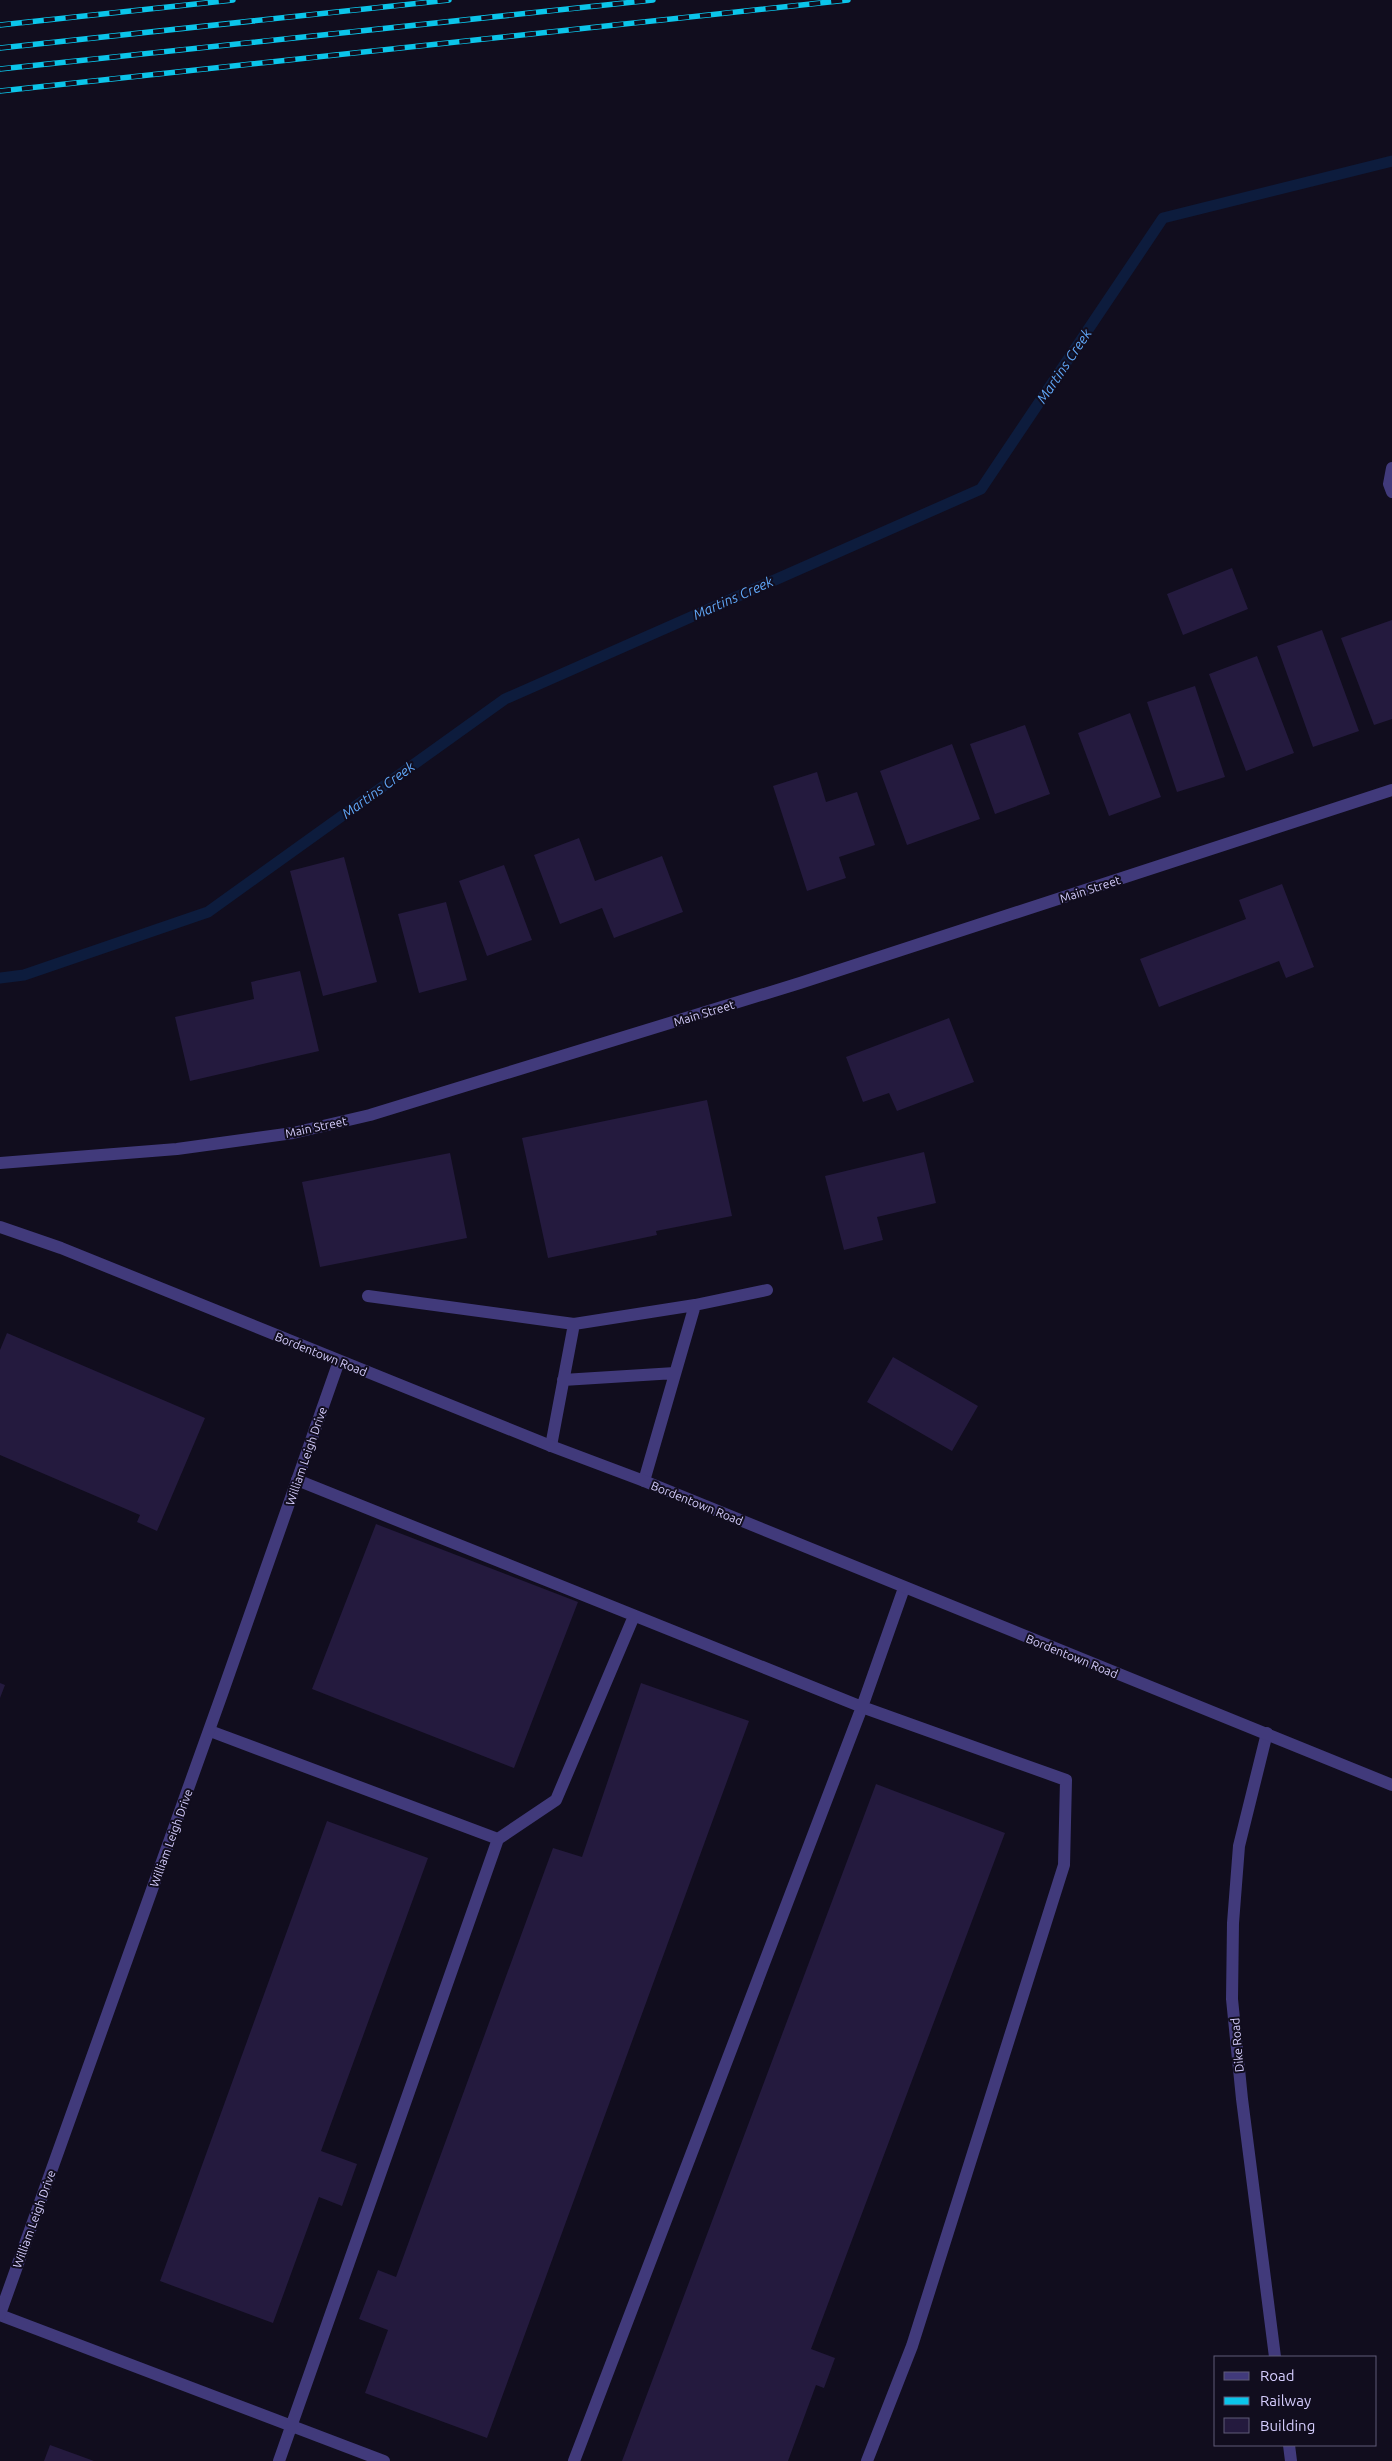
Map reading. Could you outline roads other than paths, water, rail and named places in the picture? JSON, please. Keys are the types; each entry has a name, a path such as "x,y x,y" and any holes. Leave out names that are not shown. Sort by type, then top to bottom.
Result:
{"street":[{"path":"1392,468 1389,484 1392,492"},
{"name":"Main Street","path":"0,1163 177,1149 293,1133 370,1114 800,983 1392,790"},
{"name":"Bordentown Road","path":"0,1227 61,1248 551,1446 644,1481 1392,1785"},
{"path":"368,1296 574,1324 695,1305 767,1290"},
{"path":"644,1481 695,1305"},
{"path":"551,1446 574,1324"},
{"name":"William Leigh Drive","path":"0,2314 210,1731 339,1361"},
{"path":"563,1380 675,1373"},
{"path":"297,1480 862,1707 1066,1780 1064,1865 912,2346 867,2461"},
{"path":"574,2461 862,1707 904,1588"},
{"path":"279,2461 498,1839 556,1800 634,1616"},
{"path":"210,1731 498,1839"},
{"name":"Dike Road","path":"1267,1733 1239,1846 1233,1922 1232,1998 1275,2356"},
{"path":"0,2314 384,2461"},
{"path":"1289,2446 1291,2461"}],"waterway":[{"name":"Martins Creek","path":"0,978 24,975 208,912 505,699 981,489 1163,218 1392,161"}],"railway":[{"path":"0,25 233,0"},
{"path":"0,48 449,0"},
{"path":"0,69 653,0"},
{"path":"0,91 848,0"}]}
